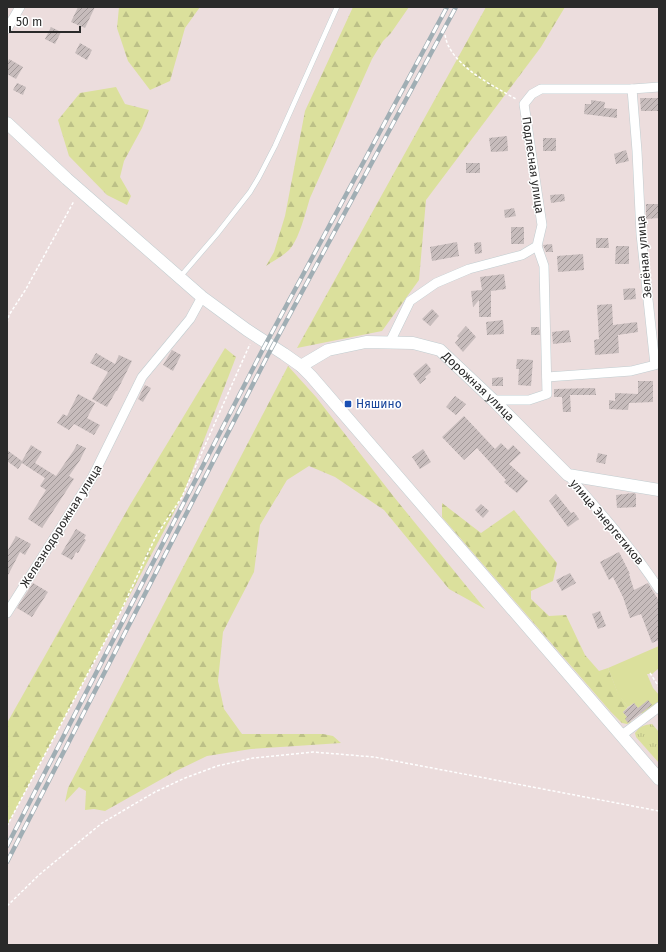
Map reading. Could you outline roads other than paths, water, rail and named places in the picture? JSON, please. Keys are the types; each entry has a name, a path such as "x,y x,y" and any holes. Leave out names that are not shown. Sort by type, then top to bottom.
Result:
{"street":[{"path":"7,29 20,7"},
{"name":"Подлесная улица","path":"537,246 542,224 524,104 532,94 541,89 632,89 659,87"},
{"name":"Зелёная улица","path":"548,377 631,371 655,365 641,234 632,89"},
{"path":"7,123 67,179 202,297 284,354 311,376 659,779"},
{"path":"390,342 410,301 436,283 469,269 522,256 537,246 544,266 548,377 547,394 530,400 493,400"},
{"name":"Железнодорожная улица","path":"7,613 92,478 142,377 190,319 202,297"},
{"name":"Дорожная улица","path":"300,366 328,350 366,342 413,343 440,350 493,400 568,475"},
{"path":"568,475 659,490"},
{"name":"улица Энергетиков","path":"568,475 642,564 659,589"},
{"path":"622,735 658,710"}],"lane":[{"path":"180,278 218,234 250,192 259,177 275,146 337,7"}],"railway":[{"path":"7,846 263,349 447,7"},
{"path":"7,862 269,353 456,7"}],"place":[{"name":"Няшино","path":"348,404"}]}
